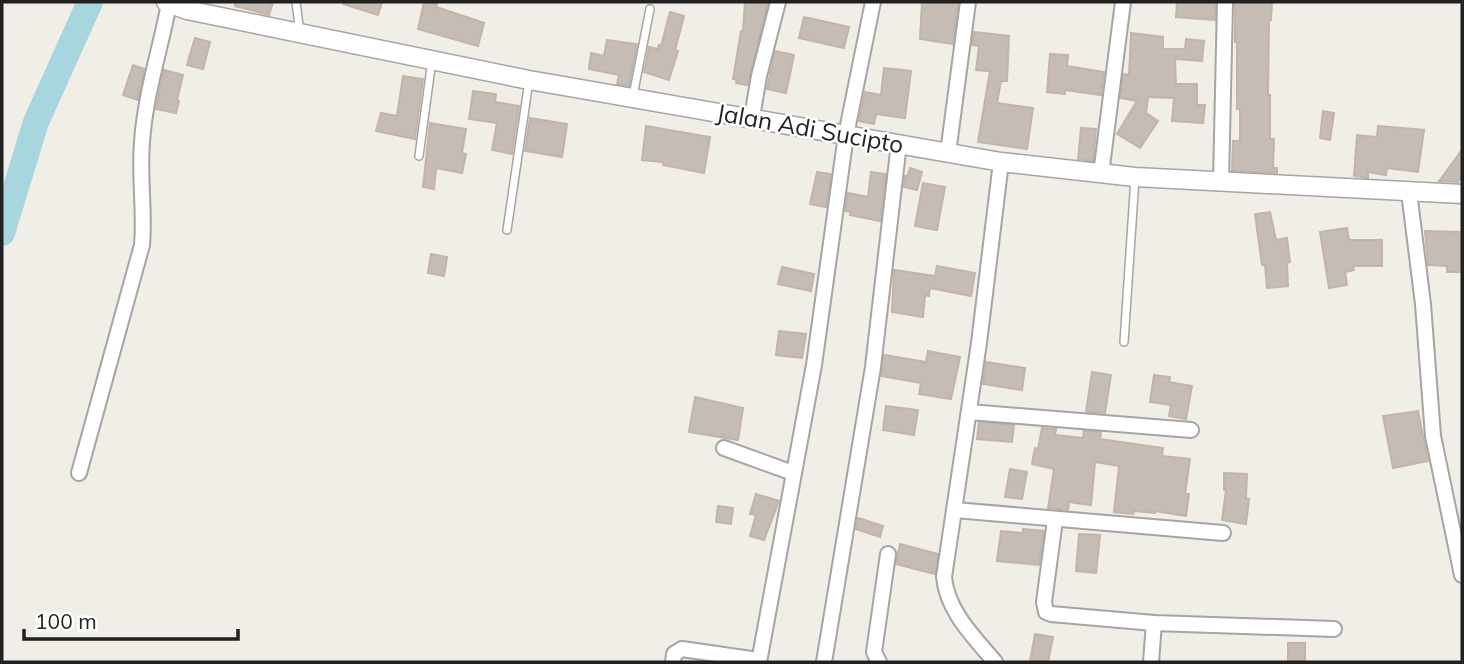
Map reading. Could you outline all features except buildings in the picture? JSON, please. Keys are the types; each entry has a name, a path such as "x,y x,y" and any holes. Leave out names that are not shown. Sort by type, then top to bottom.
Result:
{"street":[{"path":"752,117 759,76 778,2"},
{"path":"673,662 674,654 682,649 758,661 814,365 846,135 873,2"},
{"path":"948,153 968,2"},
{"path":"1101,174 1123,2"},
{"path":"1221,181 1225,2"},
{"name":"Jalan Adi Sucipto","path":"167,3 187,10 529,80 1002,162 1135,177 1462,194"},
{"path":"79,473 142,245 144,223 140,187 145,114 167,3"},
{"path":"824,662 873,367 899,143"},
{"path":"995,662 955,611 945,591 944,577 1002,162"},
{"path":"1409,192 1423,304 1433,436 1462,575"},
{"path":"969,412 1191,430"},
{"path":"724,448 793,473"},
{"path":"955,510 1223,533"},
{"path":"1055,520 1044,602 1046,612 1051,614 1154,623 1334,629"},
{"path":"878,662 873,652 888,554"},
{"path":"1150,662 1154,623"}],"lane":[{"path":"296,2 300,34"},
{"path":"633,97 650,9"},
{"path":"419,156 432,60"},
{"path":"507,230 529,80"},
{"path":"1124,342 1135,177"}],"waterway":[{"path":"2,233 36,122 90,2"}]}
